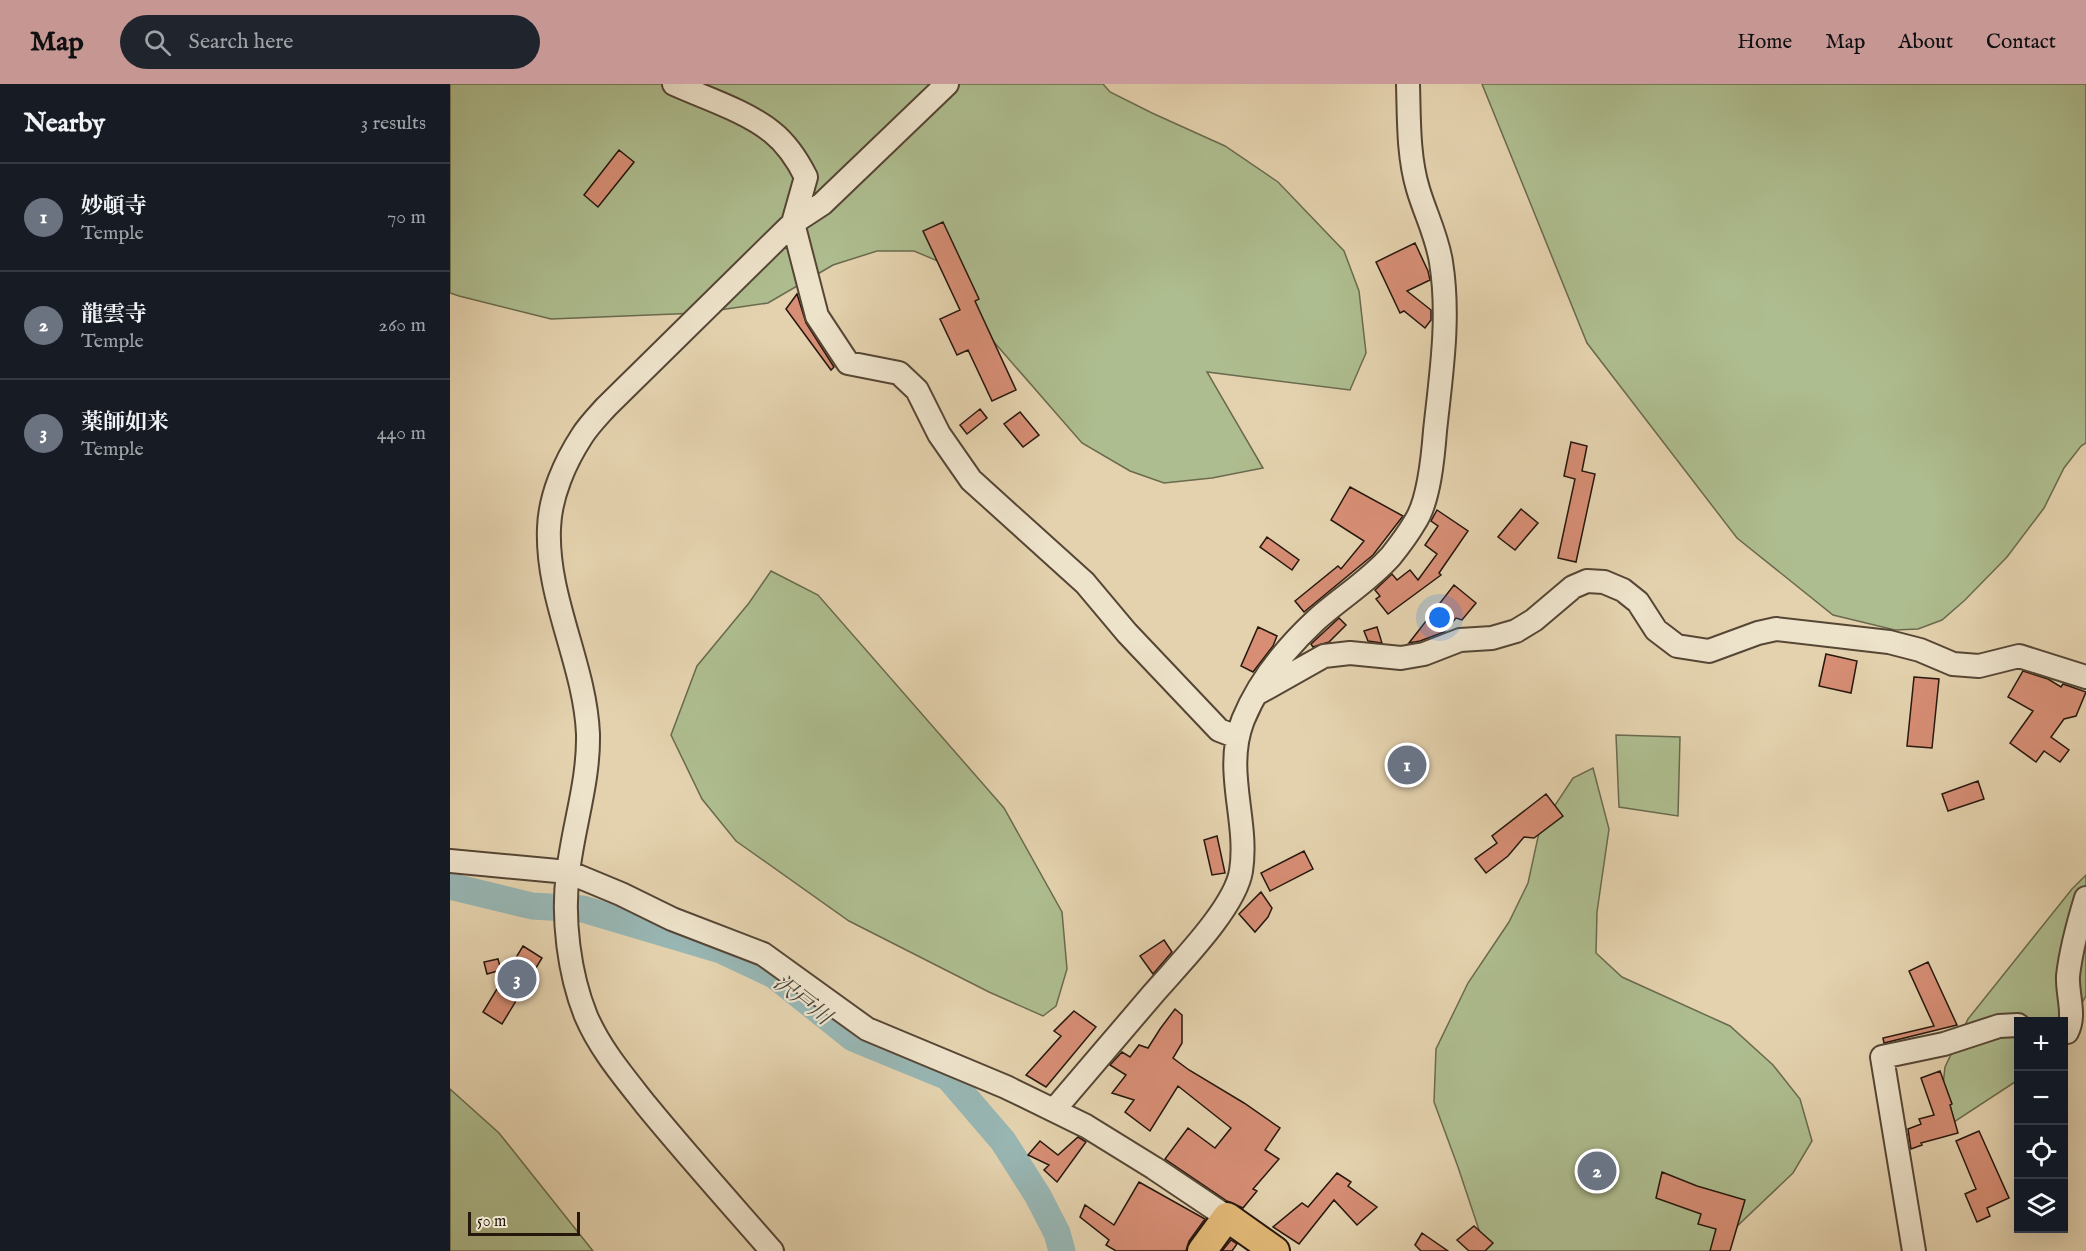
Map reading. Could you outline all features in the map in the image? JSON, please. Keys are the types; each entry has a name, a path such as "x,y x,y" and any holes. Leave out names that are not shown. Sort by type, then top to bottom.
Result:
{"main road":[{"path":"1202,1251 1227,1217 1275,1251"}],"street":[{"path":"674,84 773,132 798,161 806,177 793,223 817,316 848,363 899,373 917,390 939,434 971,480 1084,583 1220,730 1237,737"},
{"path":"772,1251 669,1133 614,1064 587,1019 577,992 565,918 567,879 586,776 588,734 582,692 556,590 549,526 556,493 573,452 583,434 598,416 793,223 822,204 947,84"},
{"path":"1054,1110 1186,956 1224,909 1234,892 1240,873 1242,855 1234,775 1237,737 1244,718 1275,662 1307,629 1390,557 1417,519 1431,473 1445,333 1441,259 1417,187 1410,132 1408,84"},
{"path":"1257,694 1324,656 1350,653 1401,658 1424,654 1460,640 1492,638 1516,631 1534,620 1573,587 1587,581 1604,582 1623,590 1638,602 1656,630 1677,646 1709,651 1758,633 1776,629 1889,642 1920,650 1953,664 1979,666 2019,656 2086,677"},
{"path":"450,861 567,879 621,894 672,919 763,954 867,1029 1006,1087 1086,1125 1227,1217"},
{"path":"2068,1030 2072,1022 2068,979 2072,945 2086,898"},
{"path":"1914,1251 1882,1057 1944,1044 1999,1026 2014,1025"}],"green space":[{"path":"450,84 1103,84 1110,92 1225,146 1278,182 1344,251 1359,291 1366,353 1350,390 1207,372 1263,468 1212,478 1164,483 1130,471 1082,443 994,342 952,267 914,251 877,251 833,265 768,303 699,313 551,319 459,296 450,293"},
{"path":"1482,84 2086,84 2086,443 2064,468 2044,508 2007,557 1965,600 1942,620 1918,629 1895,630 1833,615 1737,538 1587,343"},
{"path":"771,571 818,595 1004,808 1062,912 1067,969 1056,1006 1043,1016 989,992 849,921 736,841 702,799 671,735 697,666 749,603"},
{"path":"1616,735 1680,737 1678,816 1619,807"},
{"path":"1593,768 1609,829 1597,912 1596,953 1622,977 1730,1026 1773,1065 1800,1099 1812,1141 1793,1173 1711,1251 1486,1251 1434,1102 1436,1049 1468,983 1509,922 1528,883 1540,828 1573,778"},
{"path":"2086,875 2086,996 2072,1020 2068,1020 2068,1017 2014,1017 2014,1083 1951,1124 1941,1104 1945,1067 1968,1019 2072,889"},
{"path":"450,1089 499,1133 593,1251 450,1251"}],"building":[{"path":"619,150 634,162 598,207 584,195"},
{"path":"943,222 979,299 975,301 1016,390 992,401 968,350 957,355 940,319 960,310 923,231"},
{"path":"1415,243 1430,280 1407,291 1431,310 1431,320 1425,328 1404,311 1400,313 1376,262"},
{"path":"797,294 806,323 834,367 831,370 786,309"},
{"path":"980,409 987,418 967,434 960,425"},
{"path":"1020,412 1039,435 1023,447 1004,424"},
{"path":"1571,442 1587,446 1582,471 1595,474 1576,562 1558,558 1575,479 1564,476"},
{"path":"1350,487 1403,516 1373,555 1304,612 1295,601 1338,566 1341,569 1364,541 1331,520"},
{"path":"1521,509 1538,523 1515,550 1498,537"},
{"path":"1437,510 1468,531 1439,573 1441,575 1388,614 1376,599 1380,596 1375,590 1392,574 1397,580 1410,570 1418,580 1437,554 1425,545 1438,526 1431,521"},
{"path":"1267,537 1299,560 1292,570 1260,547"},
{"path":"1454,585 1476,603 1462,620 1456,618 1444,632 1409,643"},
{"path":"1339,618 1346,625 1329,642 1313,647 1311,644"},
{"path":"1258,627 1277,636 1273,646 1253,672 1241,666"},
{"path":"1377,627 1382,643 1368,641 1364,631"},
{"path":"1826,654 1857,661 1851,693 1819,686"},
{"path":"2023,671 2048,679 2061,687 2063,684 2086,692 2076,716 2064,719 2051,737 2069,750 2060,762 2044,751 2036,762 2010,743 2033,711 2008,697"},
{"path":"1914,677 1939,679 1932,748 1907,746"},
{"path":"1978,781 1984,799 1948,811 1942,794"},
{"path":"1546,794 1563,816 1534,838 1524,837 1508,856 1486,873 1475,859 1497,843 1492,836"},
{"path":"1217,836 1225,873 1212,875 1204,840"},
{"path":"1304,851 1313,869 1270,891 1261,873"},
{"path":"1261,892 1272,908 1268,917 1255,932 1239,914"},
{"path":"1164,940 1172,952 1153,974 1140,956"},
{"path":"523,946 542,958 502,1024 483,1012"},
{"path":"498,959 501,970 487,974 484,962"},
{"path":"1928,962 1957,1025 1884,1043 1883,1038 1934,1026 1909,971"},
{"path":"1175,1009 1182,1015 1182,1043 1173,1058 1280,1128 1265,1150 1279,1159 1253,1189 1257,1191 1243,1208 1227,1201 1165,1159 1188,1128 1215,1148 1231,1128 1178,1086 1150,1131 1125,1112 1134,1100 1112,1093 1126,1075 1110,1065 1122,1052 1130,1057 1139,1045 1148,1048"},
{"path":"1074,1011 1096,1027 1046,1087 1026,1075 1061,1036 1054,1031"},
{"path":"1940,1071 1952,1104 1950,1105 1958,1133 1921,1143 1922,1145 1911,1149 1908,1129 1921,1124 1919,1119 1934,1115 1921,1078"},
{"path":"1979,1131 2009,1198 1987,1208 1990,1216 1977,1222 1965,1194 1976,1189 1956,1141"},
{"path":"1078,1137 1086,1142 1057,1182 1044,1170 1049,1165 1028,1155 1040,1141 1058,1155"},
{"path":"1662,1172 1697,1186 1745,1200 1730,1251 1710,1251 1716,1229 1698,1224 1701,1214 1656,1198"},
{"path":"1337,1173 1351,1182 1348,1186 1377,1207 1357,1225 1334,1200 1299,1244 1273,1227 1302,1203 1308,1207"},
{"path":"1139,1182 1205,1219 1189,1241 1186,1251 1116,1251 1106,1245 1109,1240 1080,1217 1085,1205 1114,1225"},
{"path":"1474,1226 1493,1243 1485,1251 1469,1251 1457,1240"},
{"path":"1422,1233 1448,1251 1421,1251 1415,1245"},
{"path":"1231,1240 1237,1244 1232,1251 1222,1251"}],"waterway":[{"name":"沢戸川","path":"450,886 532,906 583,909 721,950 774,975 853,1038 948,1077 1003,1141 1038,1196 1057,1233 1062,1251"}],"place":[{"name":"妙頓寺","path":"1407,765"},
{"name":"薬師如来","path":"517,979"},
{"name":"龍雲寺","path":"1597,1171"}]}
